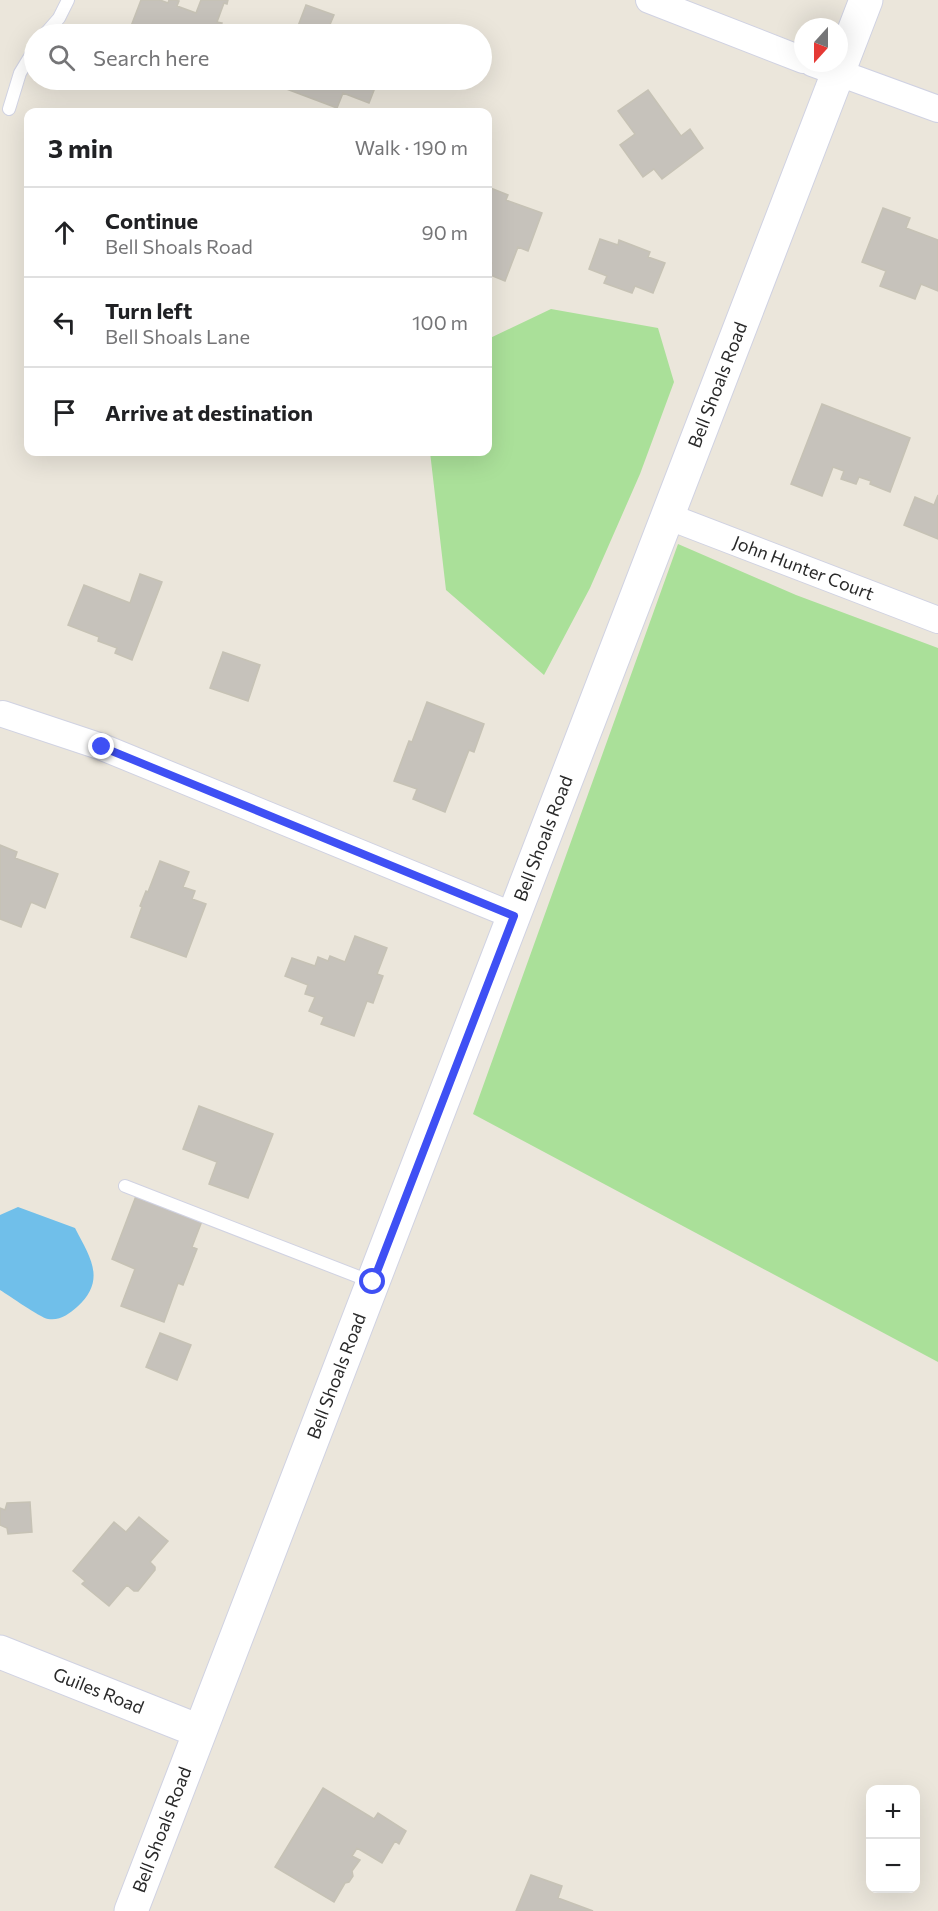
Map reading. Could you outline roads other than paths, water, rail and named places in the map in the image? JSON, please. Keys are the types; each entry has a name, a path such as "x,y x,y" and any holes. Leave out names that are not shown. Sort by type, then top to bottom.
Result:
{"main road":[{"name":"Bell Shoals Road","path":"848,30 866,0"},
{"name":"Bell Shoals Road","path":"131,1911 667,516 824,72"},
{"name":"Guiles Road","path":"0,1652 199,1731"}],"street":[{"path":"649,0 794,56"},
{"path":"836,72 938,109"},
{"name":"John Hunter Court","path":"667,516 938,620"},
{"path":"3,714 102,747 514,916"}],"lane":[{"path":"54,24 68,0"},
{"path":"9,109 24,66"},
{"path":"125,1186 373,1282"}],"water":[{"path":"18,1207 75,1228 90,1259 94,1278 86,1297 77,1307 60,1318 48,1319 31,1311 0,1290 0,1215"}]}
